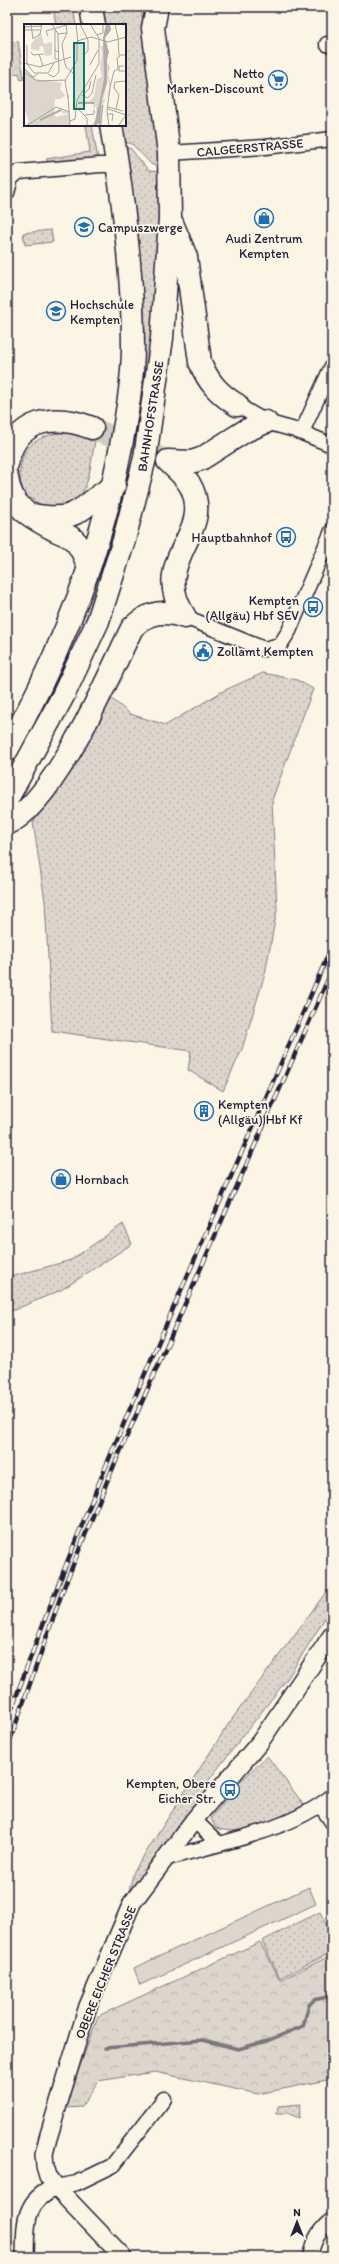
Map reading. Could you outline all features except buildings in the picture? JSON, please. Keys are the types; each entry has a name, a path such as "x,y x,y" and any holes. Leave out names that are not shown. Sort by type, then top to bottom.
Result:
{"main road":[{"path":"91,7 94,24"},
{"path":"154,28 157,7"},
{"name":"BAHNHOFSTRASSE","path":"7,799 63,696 98,621 124,540 145,458 162,338 170,218 169,153 154,28"},
{"name":"BAHNHOFSTRASSE","path":"7,750 53,658 89,568 114,486 126,423 133,346 128,255 111,126"},
{"path":"170,218 186,256 200,362 205,376 215,389 237,405"},
{"path":"7,464 10,450 20,436 31,426 44,421 60,419 77,422 92,428"},
{"path":"185,617 173,594 173,573 193,525 196,502 192,489 182,474 168,461 191,462 201,459 245,430 266,422"},
{"path":"7,478 9,490 15,503 26,514 73,539 82,550 89,568"},
{"path":"26,514 47,518 69,516 80,512 100,494 114,486"},
{"path":"7,824 15,821 31,807 57,772 132,628 140,620 161,612 168,612 185,617"}],"street":[{"name":"BAHNHOFSTRASSE","path":"149,7 154,28"},
{"name":"CALGEERSTRASSE","path":"169,153 265,147 332,139"},
{"path":"7,193 11,178 14,174 19,172 100,164 117,165"},
{"path":"302,432 332,366"},
{"path":"237,405 266,422 302,432 332,445"},
{"path":"185,617 264,649 280,645 289,631 332,531"},
{"name":"OBERE EICHER STRASSE","path":"123,2257 56,2187 48,2176 44,2154 75,2045 104,1968 132,1903 194,1820 260,1742 332,1635"},
{"path":"164,1859 218,1843 244,1838 281,1825 321,1806 332,1796"},
{"path":"321,1806 332,1822"},
{"path":"194,1820 218,1843"},
{"path":"25,2257 26,2221 31,2208 41,2193 56,2187 77,2183 112,2166 164,2099"},
{"path":"310,2257 312,2247 320,2230 332,2220"}],"green space":[{"path":"53,7 73,7 76,24 56,24"},
{"path":"99,7 140,7 145,32 161,165 152,165 131,143 120,143 117,126 126,126 126,24 101,24"},
{"path":"18,41 24,79 21,80 19,73 7,75 7,43"},
{"path":"86,126 92,126 98,160 52,165 46,159 90,152"},
{"path":"130,148 149,171 161,172 155,337 139,454 90,620 61,687 49,682 125,463 121,149"},
{"path":"51,230 53,242 25,245 23,233"},
{"path":"65,432 95,441 87,482 81,496 70,506 56,508 41,505 29,497 23,490 20,477 21,462 28,448 34,443 56,433"},
{"path":"263,673 297,680 313,689 272,800 277,910 265,974 242,1049 223,1091 188,1070 191,1051 52,1031 45,901 33,822 65,777 83,745 107,695 130,714 166,725 223,691"},
{"path":"123,1224 132,1244 61,1290 7,1313 7,1278 71,1260"},
{"path":"332,1584 332,1607 287,1679 205,1785 211,1790 127,1898 134,1871 229,1723"},
{"path":"267,1756 304,1805 261,1825 237,1830 216,1828 211,1819 213,1815 243,1779"},
{"path":"309,1887 316,1904 140,1985 134,1968"},
{"path":"320,1912 332,1936 332,1952 280,1978 262,1941"},
{"path":"260,1942 280,1980 332,1955 332,2079 258,2094 155,2072 98,2081 82,2107 65,2108 98,2016"},
{"path":"301,2104 299,2118 287,2113 277,2113 278,2106"}],"waterway":[{"path":"105,2048 203,2040 238,2049 267,2041 303,2026 309,2005 314,2000 332,1996"}],"tunnel":[{"path":"92,428 168,461"}],"railway":[{"path":"7,1722 43,1623 122,1428 332,946"},
{"path":"7,1749 64,1587 108,1479 332,970"}],"place":[{"name":"Netto Marken-Discount","path":"278,80"},
{"name":"Audi Zentrum Kempten","path":"264,218"},
{"name":"Campuszwerge","path":"84,227"},
{"name":"Hochschule Kempten","path":"56,311"},
{"name":"Hauptbahnhof","path":"286,537"},
{"name":"Kempten (Allgäu) Hbf SEV","path":"313,607"},
{"name":"Zollamt Kempten","path":"203,651"},
{"name":"Kempten (Allgäu) Hbf Kf","path":"204,1111"},
{"name":"Hornbach","path":"61,1179"},
{"name":"Kempten, Obere Eicher Str.","path":"230,1790"}]}
